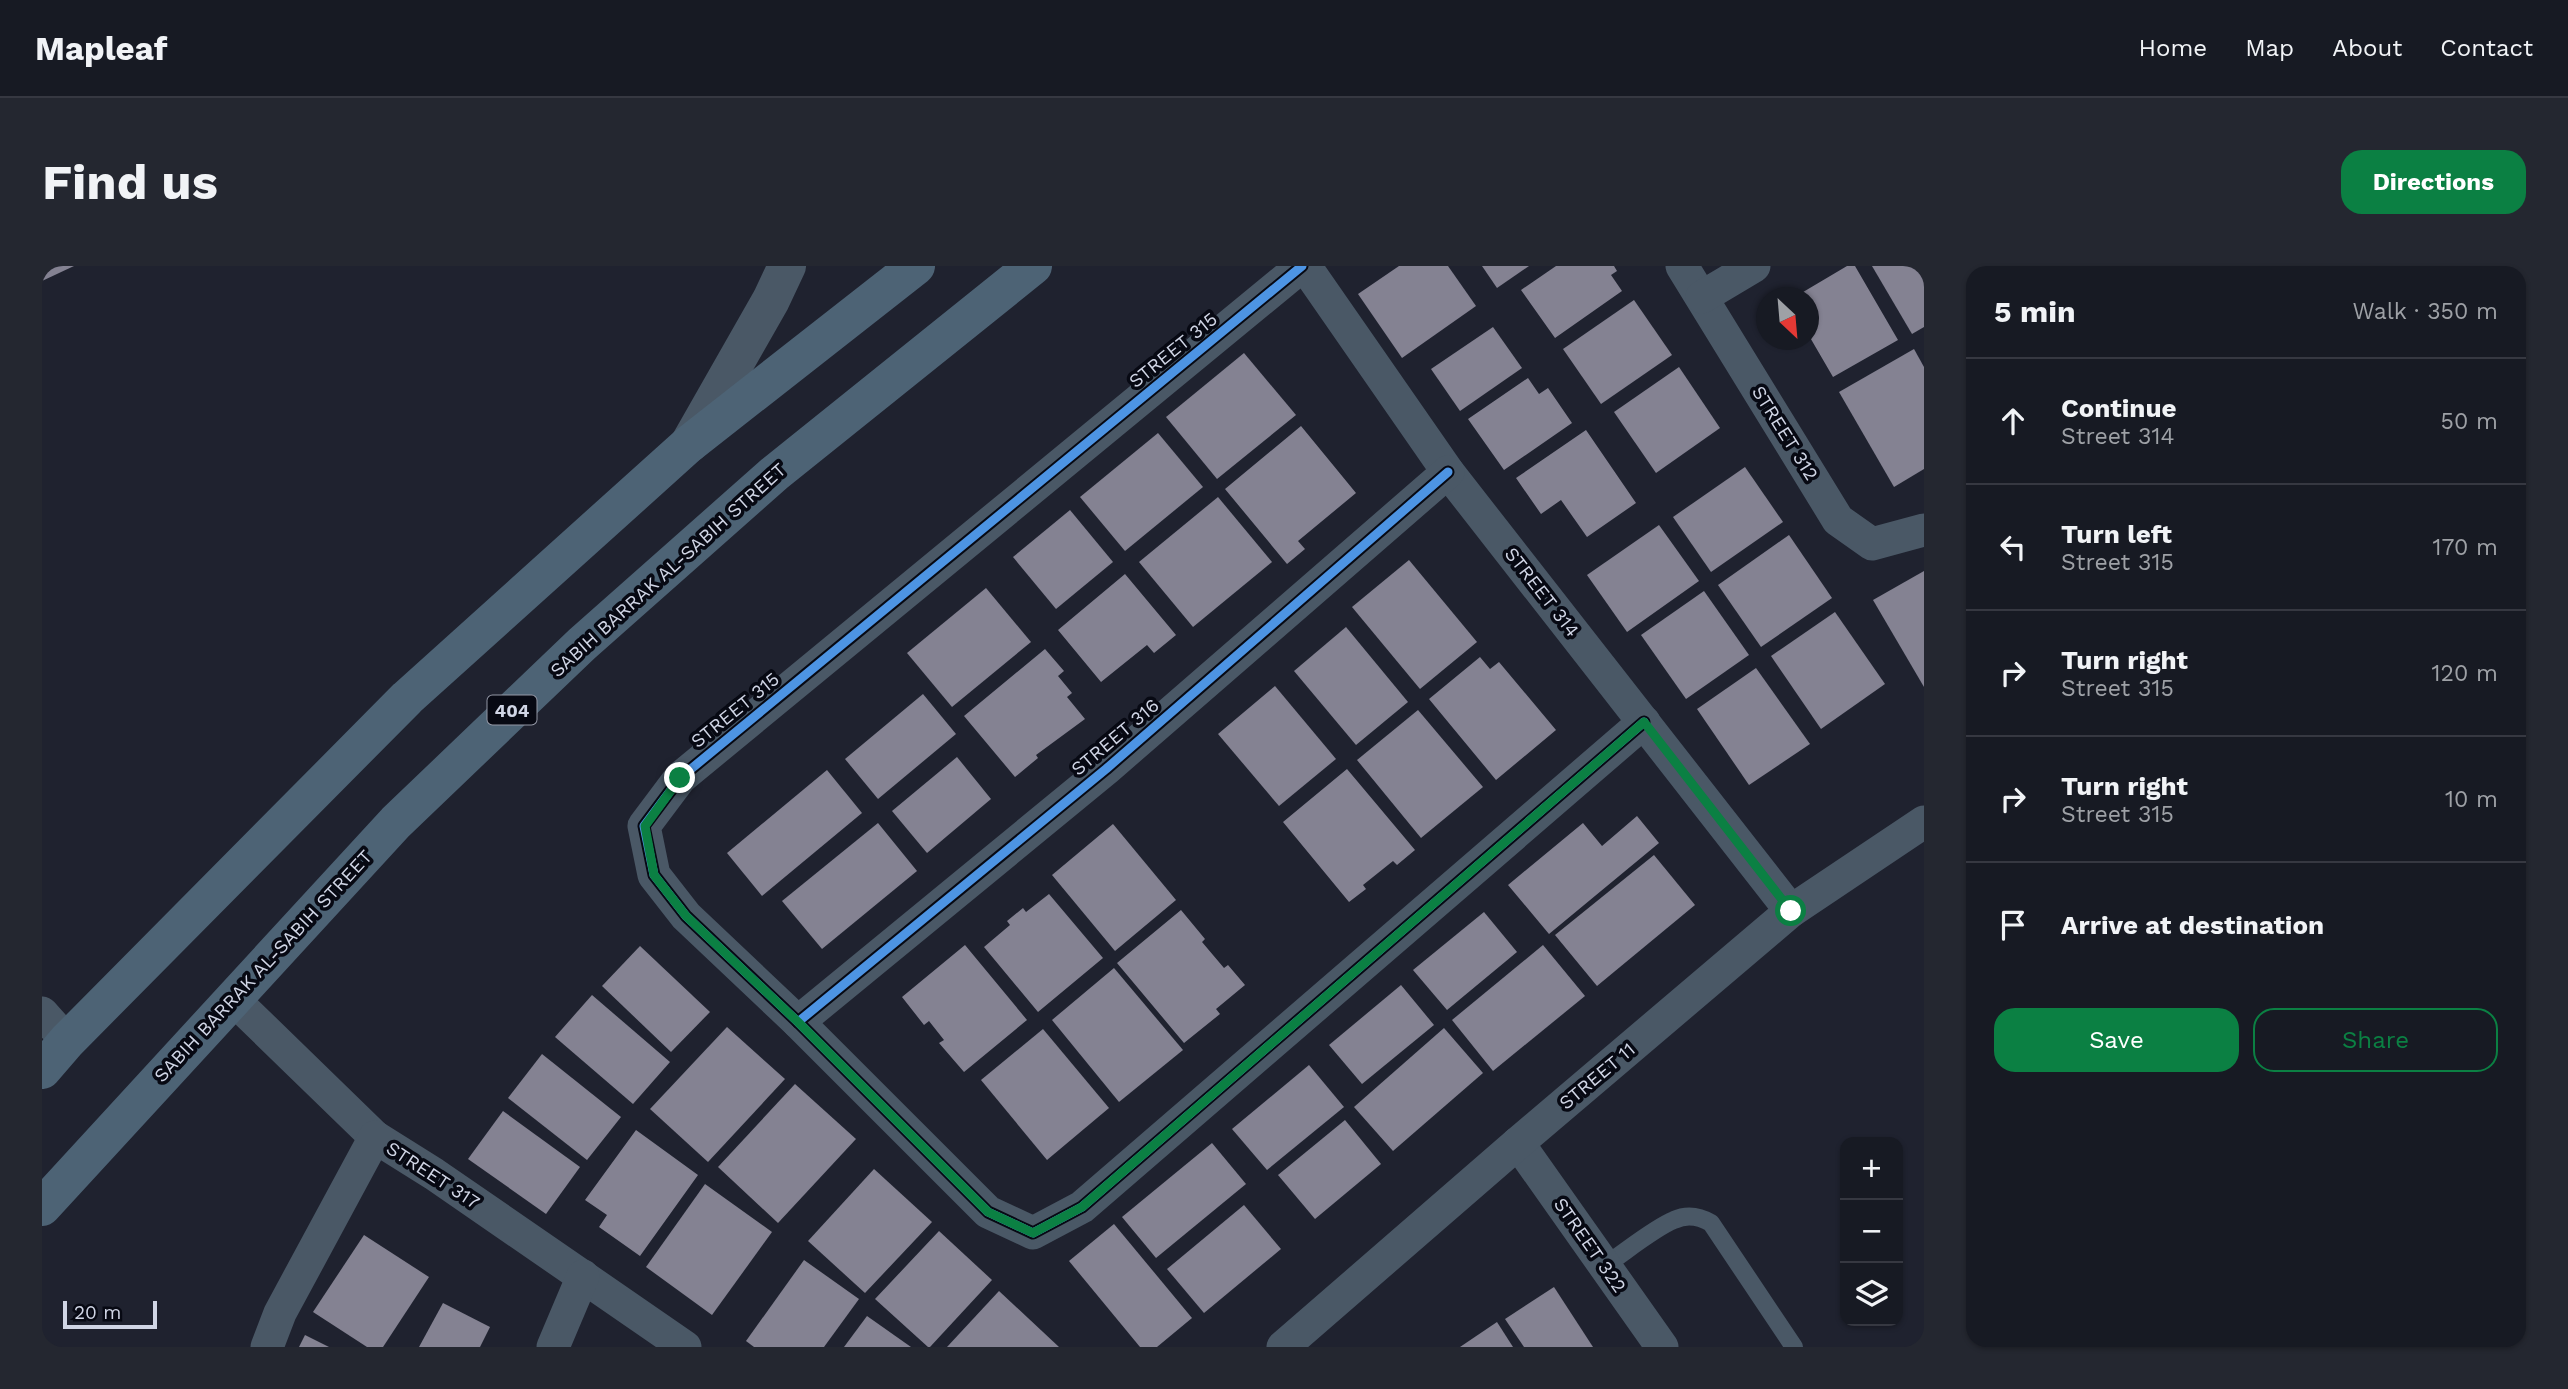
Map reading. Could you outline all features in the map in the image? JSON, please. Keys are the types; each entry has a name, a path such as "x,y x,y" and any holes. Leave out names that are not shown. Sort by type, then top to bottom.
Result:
{"main road":[{"path":"42,1070 67,1041 407,698 689,444 916,266"},
{"name":"SABIH BARRAK AL-SABIH STREET","path":"42,1207 396,822 582,644 774,474 1032,266"}],"street":[{"path":"689,444 788,266"},
{"name":"STREET 314","path":"1303,266 1448,472 1791,911"},
{"name":"STREET 315","path":"1303,266 680,778 645,826 654,875 686,916 798,1022 988,1212 1033,1233 1082,1207 1644,722"},
{"name":"STREET 312","path":"1682,266 1838,520 1872,544 1924,530"},
{"path":"1702,298 1754,266"},
{"name":"STREET 316","path":"798,1022 1105,769 1448,472"},
{"name":"STREET 11","path":"1283,1347 1791,911 1924,822"},
{"path":"233,999 375,1137"},
{"path":"42,1013 67,1041"},
{"name":"STREET 317","path":"267,1347 281,1313 375,1137 435,1174 685,1347"},
{"name":"STREET 322","path":"1518,1143 1662,1347"},
{"path":"553,1347 583,1276"}],"lane":[{"path":"1605,1266 1674,1219 1700,1217 1711,1223 1794,1347"}],"building":[{"path":"42,266 74,266 42,281"},
{"path":"1399,266 1448,266 1476,306 1402,358 1358,294"},
{"path":"1482,266 1529,266 1497,288"},
{"path":"1556,266 1614,266 1617,271 1611,275 1622,291 1555,338 1521,290"},
{"path":"1847,266 1855,266 1898,340 1833,377 1817,350 1819,287 1812,287"},
{"path":"1872,266 1924,266 1924,327 1912,334"},
{"path":"1634,300 1672,355 1601,404 1563,349"},
{"path":"1493,327 1522,368 1460,411 1431,369"},
{"path":"1914,349 1924,367 1924,469 1894,487 1839,392"},
{"path":"1244,353 1296,415 1217,479 1166,417"},
{"path":"1679,367 1720,428 1656,473 1614,412"},
{"path":"1528,378 1539,394 1548,388 1572,423 1504,470 1468,419"},
{"path":"1301,426 1356,493 1298,541 1305,549 1287,564 1225,489"},
{"path":"1586,430 1636,503 1587,537 1561,500 1541,514 1516,478"},
{"path":"1158,433 1203,487 1125,551 1080,497"},
{"path":"1745,467 1783,522 1711,572 1673,517"},
{"path":"1218,497 1272,562 1193,627 1139,562"},
{"path":"1070,510 1113,562 1056,609 1013,557"},
{"path":"1659,525 1699,581 1627,632 1587,575"},
{"path":"1789,535 1832,598 1761,647 1718,585"},
{"path":"1409,560 1477,642 1420,689 1352,607"},
{"path":"1924,571 1924,687 1873,600"},
{"path":"1125,574 1176,635 1154,653 1147,645 1101,682 1058,630"},
{"path":"986,588 1031,642 952,707 907,653"},
{"path":"1704,591 1749,655 1686,699 1641,635"},
{"path":"1835,612 1885,684 1821,729 1771,656"},
{"path":"1346,627 1408,702 1356,745 1294,671"},
{"path":"1045,649 1064,671 1058,676 1072,693 1067,697 1085,719 1036,755 1038,758 1015,777 964,716"},
{"path":"1480,657 1490,669 1499,662 1556,730 1496,780 1429,699"},
{"path":"1756,668 1810,744 1749,785 1697,709"},
{"path":"1275,686 1336,759 1279,806 1218,734"},
{"path":"923,694 956,734 878,799 845,759"},
{"path":"1418,710 1483,787 1421,838 1357,760"},
{"path":"957,757 991,799 927,853 892,811"},
{"path":"1347,769 1415,850 1397,865 1393,861 1363,885 1366,889 1349,902 1283,822"},
{"path":"827,770 862,813 762,896 727,853"},
{"path":"1637,816 1659,843 1549,934 1508,885 1583,823 1602,846"},
{"path":"878,823 917,871 822,949 782,901"},
{"path":"1113,824 1176,900 1115,951 1052,875"},
{"path":"1654,855 1695,905 1597,986 1555,935"},
{"path":"1049,894 1103,958 1038,1012 984,947 1010,925 1007,921 1023,908 1026,912"},
{"path":"1181,910 1205,939 1202,942 1224,968 1228,965 1245,985 1216,1009 1220,1014 1184,1043 1117,963"},
{"path":"1484,912 1517,952 1447,1010 1413,970"},
{"path":"965,945 1027,1020 964,1072 939,1043 944,1040 929,1021 924,1025 902,997"},
{"path":"1543,945 1585,996 1493,1071 1452,1020"},
{"path":"640,946 710,1012 671,1052 602,986"},
{"path":"1114,968 1183,1050 1119,1102 1052,1020"},
{"path":"1401,985 1434,1025 1362,1084 1329,1045"},
{"path":"592,995 670,1062 633,1104 555,1037"},
{"path":"727,1027 785,1079 708,1162 650,1109"},
{"path":"1444,1028 1483,1073 1393,1151 1354,1107"},
{"path":"1043,1029 1109,1108 1047,1160 981,1080"},
{"path":"542,1054 621,1117 587,1160 508,1098"},
{"path":"1309,1065 1344,1107 1267,1170 1232,1129"},
{"path":"795,1084 856,1139 778,1223 718,1167"},
{"path":"503,1111 580,1167 546,1214 468,1159"},
{"path":"1345,1120 1381,1164 1315,1219 1278,1175"},
{"path":"636,1130 698,1175 640,1256 599,1227 607,1215 585,1200"},
{"path":"1212,1143 1246,1184 1156,1258 1122,1217"},
{"path":"874,1169 932,1222 865,1293 808,1241"},
{"path":"705,1184 772,1232 712,1315 646,1267"},
{"path":"1244,1205 1281,1249 1204,1313 1167,1269"},
{"path":"1114,1224 1192,1318 1157,1347 1140,1347 1069,1261"},
{"path":"939,1231 992,1280 928,1347 875,1299"},
{"path":"364,1235 429,1277 383,1347 367,1347 313,1312"},
{"path":"804,1260 859,1299 824,1347 754,1347 746,1341"},
{"path":"1554,1287 1593,1347 1524,1347 1505,1319"},
{"path":"999,1291 1059,1347 947,1347"},
{"path":"443,1303 490,1327 480,1347 419,1347"},
{"path":"867,1316 911,1347 844,1347"},
{"path":"1497,1322 1513,1347 1460,1347"},
{"path":"305,1335 329,1347 299,1347"}],"cycle path":[{"path":"1302,266 680,778 644,826 654,875 686,916 798,1022 988,1212 1033,1233 1082,1207 1644,722"},
{"path":"798,1022 1106,769 1448,472"}],"route":[{"path":"680,778 645,826 654,875 686,916 798,1022 988,1212 1033,1233 1082,1207 1644,722 1791,911"}]}
